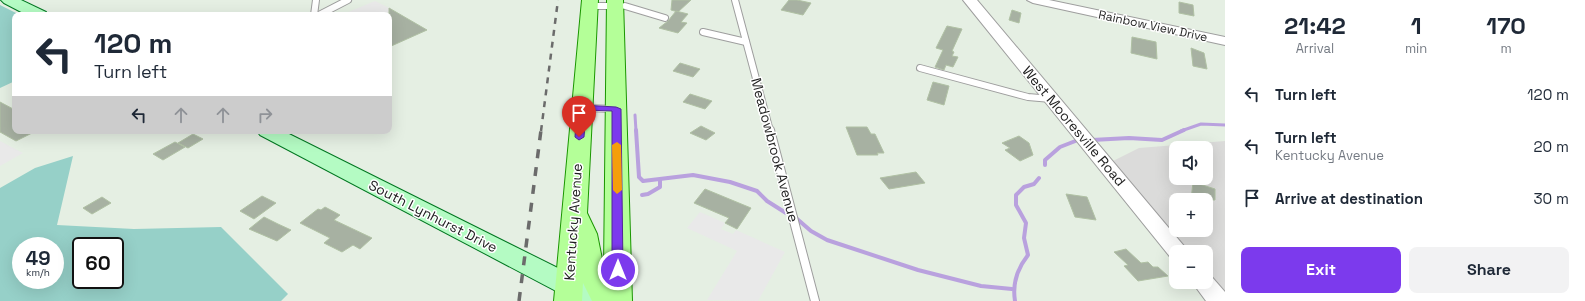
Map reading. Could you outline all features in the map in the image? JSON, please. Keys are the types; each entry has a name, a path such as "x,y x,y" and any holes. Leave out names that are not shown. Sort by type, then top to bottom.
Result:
{"main road":[{"path":"9,0 34,12"},
{"name":"Kentucky Avenue","path":"573,296 574,213 589,3"},
{"path":"618,4 616,109 618,301"},
{"name":"South Lynhurst Drive","path":"273,134 573,296 599,301"},
{"path":"574,213 585,233 589,261 595,280 607,301"}],"street":[{"name":"West Mooresville Road","path":"970,0 1172,245"},
{"name":"Rainbow View Drive","path":"1033,0 1225,41"},
{"path":"1209,289 1219,301"}],"lane":[{"path":"314,12 316,0"},
{"path":"325,12 348,0"},
{"name":"Meadowbrook Avenue","path":"735,0 815,301"},
{"path":"589,3 618,4 665,18"},
{"path":"704,32 746,42"},
{"path":"920,68 1028,97 1051,99"},
{"path":"582,108 616,109"}],"shaded area":[{"path":"375,1 393,10 389,12 348,12"},
{"path":"0,5 14,12 12,12 12,82 0,88"},
{"path":"0,141 23,153 0,166"},
{"path":"1225,141 1225,293 1213,279 1213,245 1184,245 1177,237 1213,237 1213,193 1169,193 1169,228 1111,162 1139,148 1169,146 1169,185 1213,185 1213,142"},
{"path":"73,156 57,225 134,229 221,227 288,294 281,301 0,301 0,188 35,168"},
{"path":"700,212 725,223 721,229 733,234 736,230 785,252 758,301 707,300 737,251 687,228"}],"building":[{"path":"672,0 691,0 678,12 671,10"},
{"path":"789,0 811,3 803,15 781,10"},
{"path":"1179,2 1193,5 1194,16 1179,13"},
{"path":"389,8 427,30 392,46 392,12 389,12"},
{"path":"1012,10 1021,13 1019,23 1009,20"},
{"path":"676,11 688,14 681,22 687,23 678,33 659,28 668,21"},
{"path":"947,26 962,29 952,51 954,52 952,56 958,57 953,67 946,65 944,70 935,67 943,50 936,48"},
{"path":"1132,37 1156,42 1157,59 1131,53"},
{"path":"1191,48 1204,53 1207,69 1193,66"},
{"path":"680,63 700,69 693,77 673,71"},
{"path":"933,82 949,86 944,105 927,100"},
{"path":"690,94 712,101 705,109 683,102"},
{"path":"0,102 12,108 12,134 30,134 16,141 0,132"},
{"path":"701,126 715,133 706,140 690,133"},
{"path":"846,127 867,127 871,134 875,134 884,153 877,153 878,155 857,155"},
{"path":"193,134 203,139 188,148 178,143"},
{"path":"1019,136 1029,143 1033,155 1020,161 1005,150 1010,148 1002,143"},
{"path":"175,142 185,147 163,160 153,154"},
{"path":"916,172 925,183 889,189 880,178"},
{"path":"1193,185 1202,185 1215,189 1215,200 1213,200 1213,193 1192,193"},
{"path":"705,189 751,208 737,229 725,223 729,218 694,203"},
{"path":"1066,194 1087,197 1096,220 1075,217"},
{"path":"262,196 276,203 254,219 240,211"},
{"path":"102,197 111,203 92,214 83,208"},
{"path":"325,207 340,215 334,220 372,238 360,249 353,245 342,252 324,243 330,238 300,223 318,209 321,210"},
{"path":"264,217 291,230 277,241 249,229"},
{"path":"1126,249 1141,263 1148,262 1153,267 1158,267 1168,276 1138,281 1124,266 1128,265 1114,252"}],"waterway":[{"path":"635,115 636,131"},
{"path":"1181,131 1201,124 1225,125"},
{"path":"636,130 639,177 643,181 693,175 730,182 757,191 767,201 786,213"},
{"path":"1092,140 1129,138 1162,140 1184,130"},
{"path":"1045,165 1045,160 1060,147 1078,140"},
{"path":"1015,301 1014,288 1016,276 1028,255 1024,238 1026,223 1016,205 1016,195 1024,187 1034,184 1039,178"},
{"path":"642,195 648,194 660,187 660,180"},
{"path":"796,218 811,231 827,240 918,270 981,286 1012,289"}],"railway":[{"path":"541,131 558,0"},
{"path":"519,301 541,130"}],"slow traffic":[{"path":"617,145 617,190"}],"route":[{"path":"579,137 582,108 616,109 618,270"}]}
